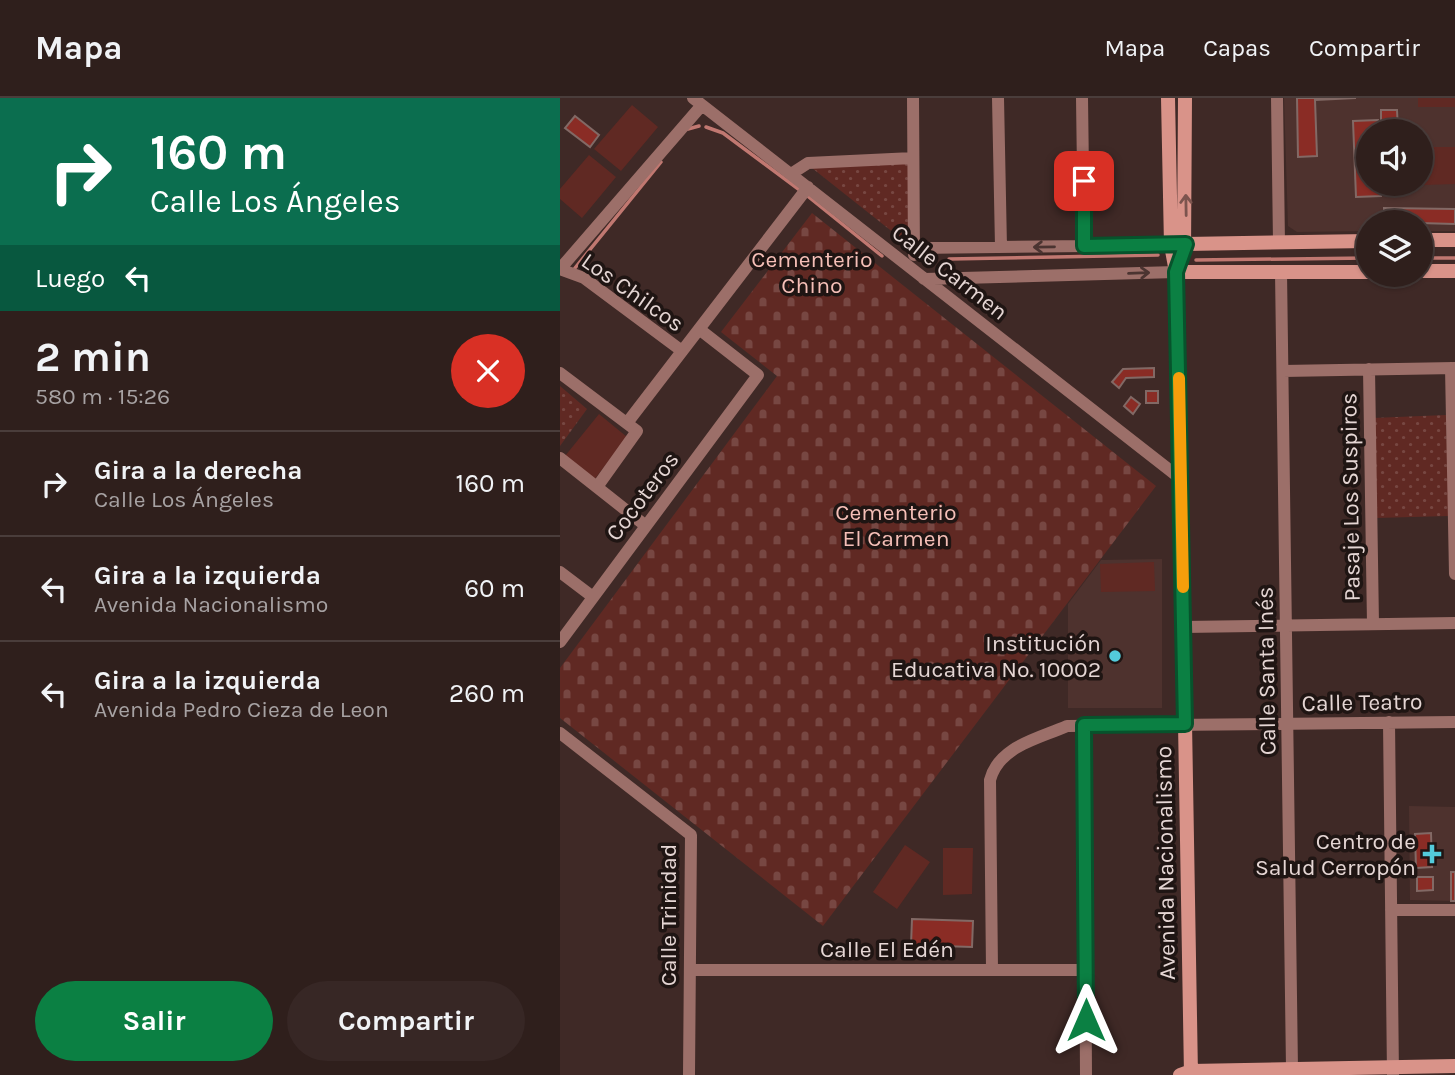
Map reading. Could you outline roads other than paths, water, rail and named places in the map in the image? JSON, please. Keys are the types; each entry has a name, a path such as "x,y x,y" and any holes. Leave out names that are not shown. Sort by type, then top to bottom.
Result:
{"street":[{"path":"911,268 915,248 912,98"},
{"path":"998,98 1001,247"},
{"path":"1082,98 1084,246"},
{"path":"1168,98 1171,245 1176,272"},
{"path":"1176,272 1186,244 1185,98"},
{"path":"1277,98 1279,243"},
{"path":"560,269 697,101"},
{"name":"Calle Carmen","path":"697,101 1181,480"},
{"path":"791,174 808,163 913,158"},
{"name":"Cocoteros","path":"597,487 632,427 682,351 808,187"},
{"path":"1433,240 1455,240"},
{"path":"915,248 1356,241"},
{"name":"Los Chilcos","path":"560,269 584,278 682,351"},
{"path":"1433,271 1455,271"},
{"path":"924,279 1176,272 1356,272"},
{"name":"Avenida Nacionalismo","path":"1176,272 1185,724 1188,1074"},
{"name":"Calle Santa Inés","path":"1281,272 1293,1069"},
{"name":"Cocoteros","path":"560,642 758,375 699,329"},
{"path":"1283,370 1453,368 1455,574"},
{"name":"Pasaje Los Suspiros","path":"1369,369 1373,624"},
{"path":"560,373 632,427"},
{"path":"560,458 646,526"},
{"path":"560,572 593,597"},
{"path":"1183,627 1455,623"},
{"path":"1389,722 1393,1071"},
{"name":"Calle Teatro","path":"992,970 990,780 1000,758 1012,750 1067,726 1455,722"},
{"path":"1084,725 1086,1075"},
{"name":"Calle Trinidad","path":"560,733 691,835 689,1075"},
{"path":"1391,910 1455,910"},
{"name":"Calle El Edén","path":"690,970 1085,970"},
{"path":"1188,1074 1293,1069 1393,1071 1455,1066"}],"waterway":[{"path":"688,129 699,126"},
{"path":"706,127 723,133 801,191"},
{"path":"575,268 661,162"},
{"path":"805,194 882,256"},
{"path":"949,259 1158,255"},
{"path":"1196,260 1356,258"},
{"path":"1433,258 1455,258"}],"place":[{"name":"Institución Educativa No. 10002","path":"1115,656"},
{"name":"Centro de Salud Cerropón","path":"1432,854"}],"park label":[{"name":"Cementerio Chino","path":"812,272"},
{"name":"Cementerio El Carmen","path":"896,525"}]}
